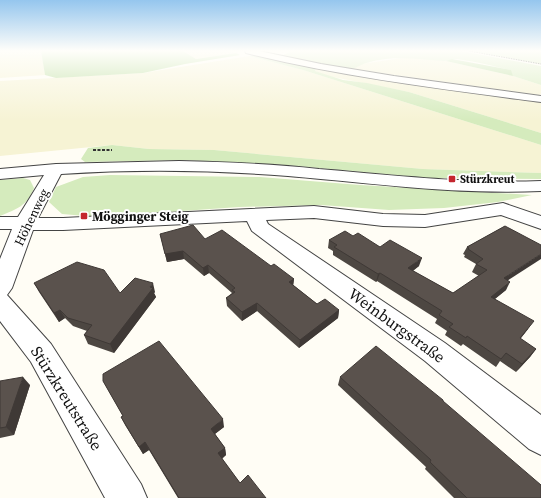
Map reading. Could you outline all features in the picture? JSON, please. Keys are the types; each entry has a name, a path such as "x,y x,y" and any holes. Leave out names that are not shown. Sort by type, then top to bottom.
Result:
{"street":[{"path":"364,74 541,99"},
{"path":"0,174 132,167 235,168 287,171 458,187 509,188 541,186"},
{"name":"Höhenweg","path":"0,288 25,223 56,170"},
{"path":"0,223 63,224 314,212 383,220 425,221 493,209 503,209 541,223"},
{"name":"Weinburgstraße","path":"254,214 259,227 435,352 541,437"},
{"name":"Stürzkreutstraße","path":"0,302 41,352 127,498"}],"shaded area":[{"path":"0,74 45,75 0,78"},
{"path":"121,74 316,74 541,145 541,173 423,169 214,150 149,149 112,145 0,156 0,81"},
{"path":"321,74 357,74 541,102 541,133 409,92"},
{"path":"390,74 505,74 541,85 541,94 539,95"}],"green space":[{"path":"45,74 121,74 56,78"},
{"path":"316,74 325,74 343,80 367,83 409,92 541,133 541,145"},
{"path":"512,74 541,74 541,85 513,76"},
{"path":"112,145 149,149 214,150 423,169 541,173 541,179 428,178 285,165 185,160 85,162 81,159 88,148"},
{"path":"110,175 260,177 360,185 532,195 498,202 444,208 389,210 321,205 239,207 97,217 62,214 49,202 56,187 83,177"},
{"path":"23,178 30,180 34,188 28,199 21,206 0,216 0,180"}],"building":[{"path":"193,225 205,239 222,230 271,266 274,264 294,279 289,282 317,304 325,299 339,310 300,340 257,303 242,312 226,298 235,292 232,290 235,288 208,265 203,268 183,251 165,254 160,234"},
{"path":"505,226 541,245 541,254 504,278 510,282 491,297 534,321 520,338 536,349 522,364 506,353 501,359 467,336 466,338 449,327 453,324 439,315 442,311 334,247 337,245 329,240 345,231 353,236 358,233 380,247 390,240 422,258 408,268 453,293 487,270 476,264 483,259 467,247"},
{"path":"77,262 104,270 120,293 135,278 153,283 150,287 153,288 110,344 84,335 92,325 68,318 60,310 54,313 34,283"},
{"path":"159,341 223,419 211,429 225,448 218,453 240,483 248,475 266,498 179,498 145,442 139,447 121,417 123,416 103,381 103,374"},
{"path":"376,346 443,400 541,485 541,498 467,498 430,462 431,460 340,377"},
{"path":"23,377 6,427 0,428 0,381"}],"place":[{"name":"Stürzkreut","path":"452,179"},
{"name":"Mögginger Steig","path":"84,216"}]}
